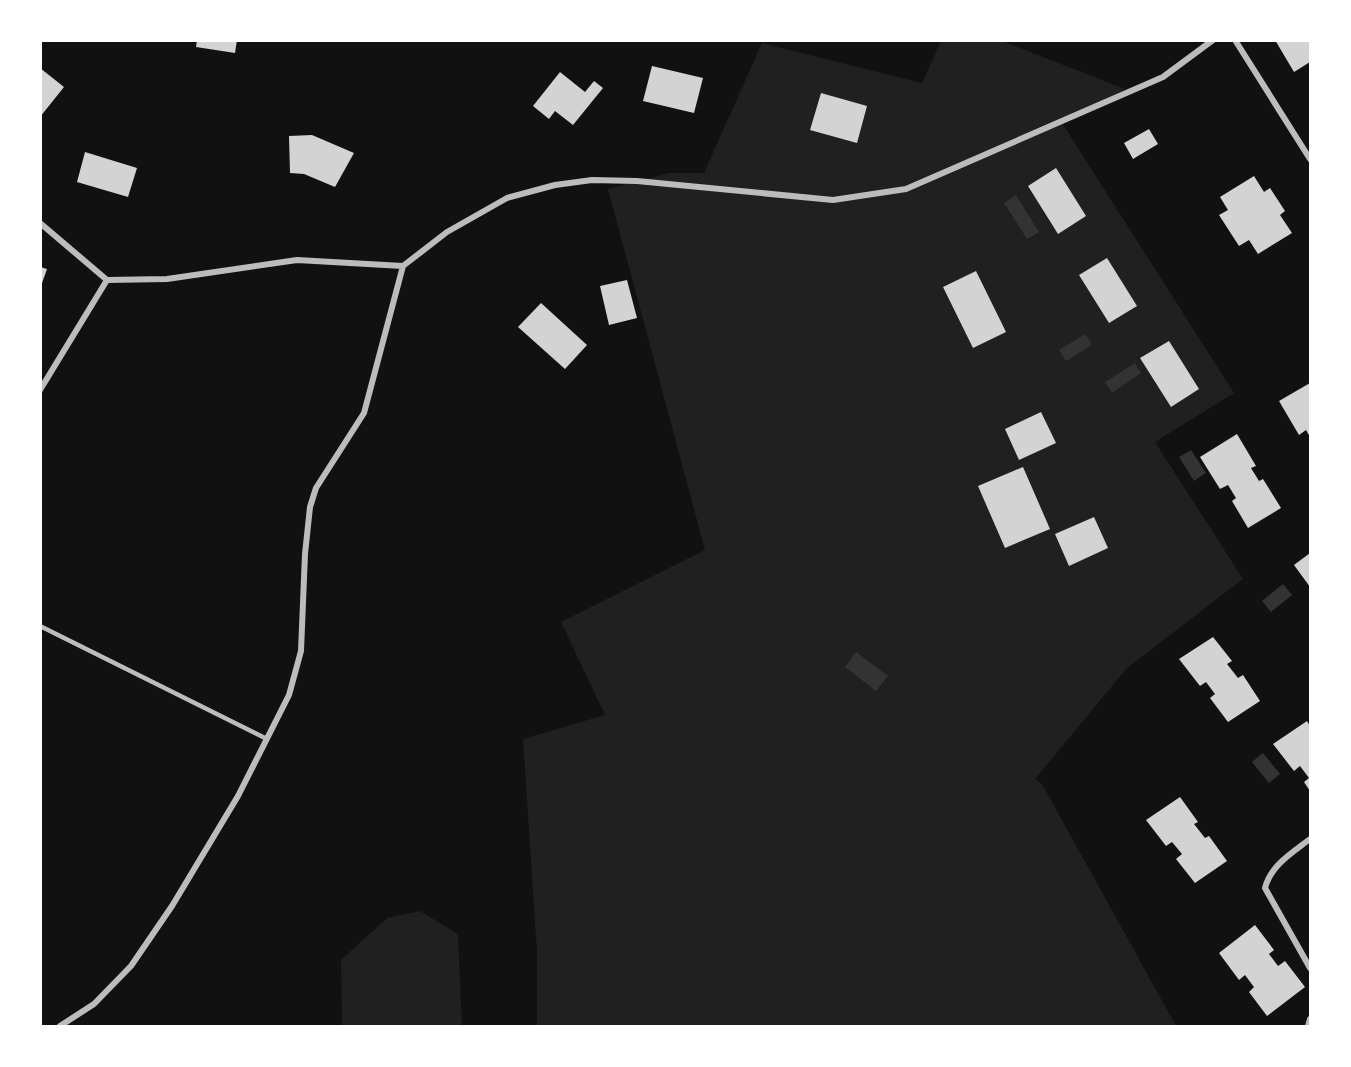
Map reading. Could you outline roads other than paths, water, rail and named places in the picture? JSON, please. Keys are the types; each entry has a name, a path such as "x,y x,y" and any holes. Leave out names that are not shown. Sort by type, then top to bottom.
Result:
{"street":[{"path":"60,1026 94,1004 131,966 172,906 238,796 290,695 300,651 310,507 316,488 364,413 402,266 447,232 507,198 555,185 592,180 637,181 833,200 906,189 1163,77 1213,40"},
{"path":"1234,40 1311,159"},
{"path":"40,223 107,280 167,279 297,260 402,266"},
{"path":"40,390 107,280"},
{"path":"1311,839 1280,862 1268,878 1265,888 1311,968"},
{"path":"1308,1026 1311,1019"}],"lane":[{"path":"40,626 267,739"}]}
